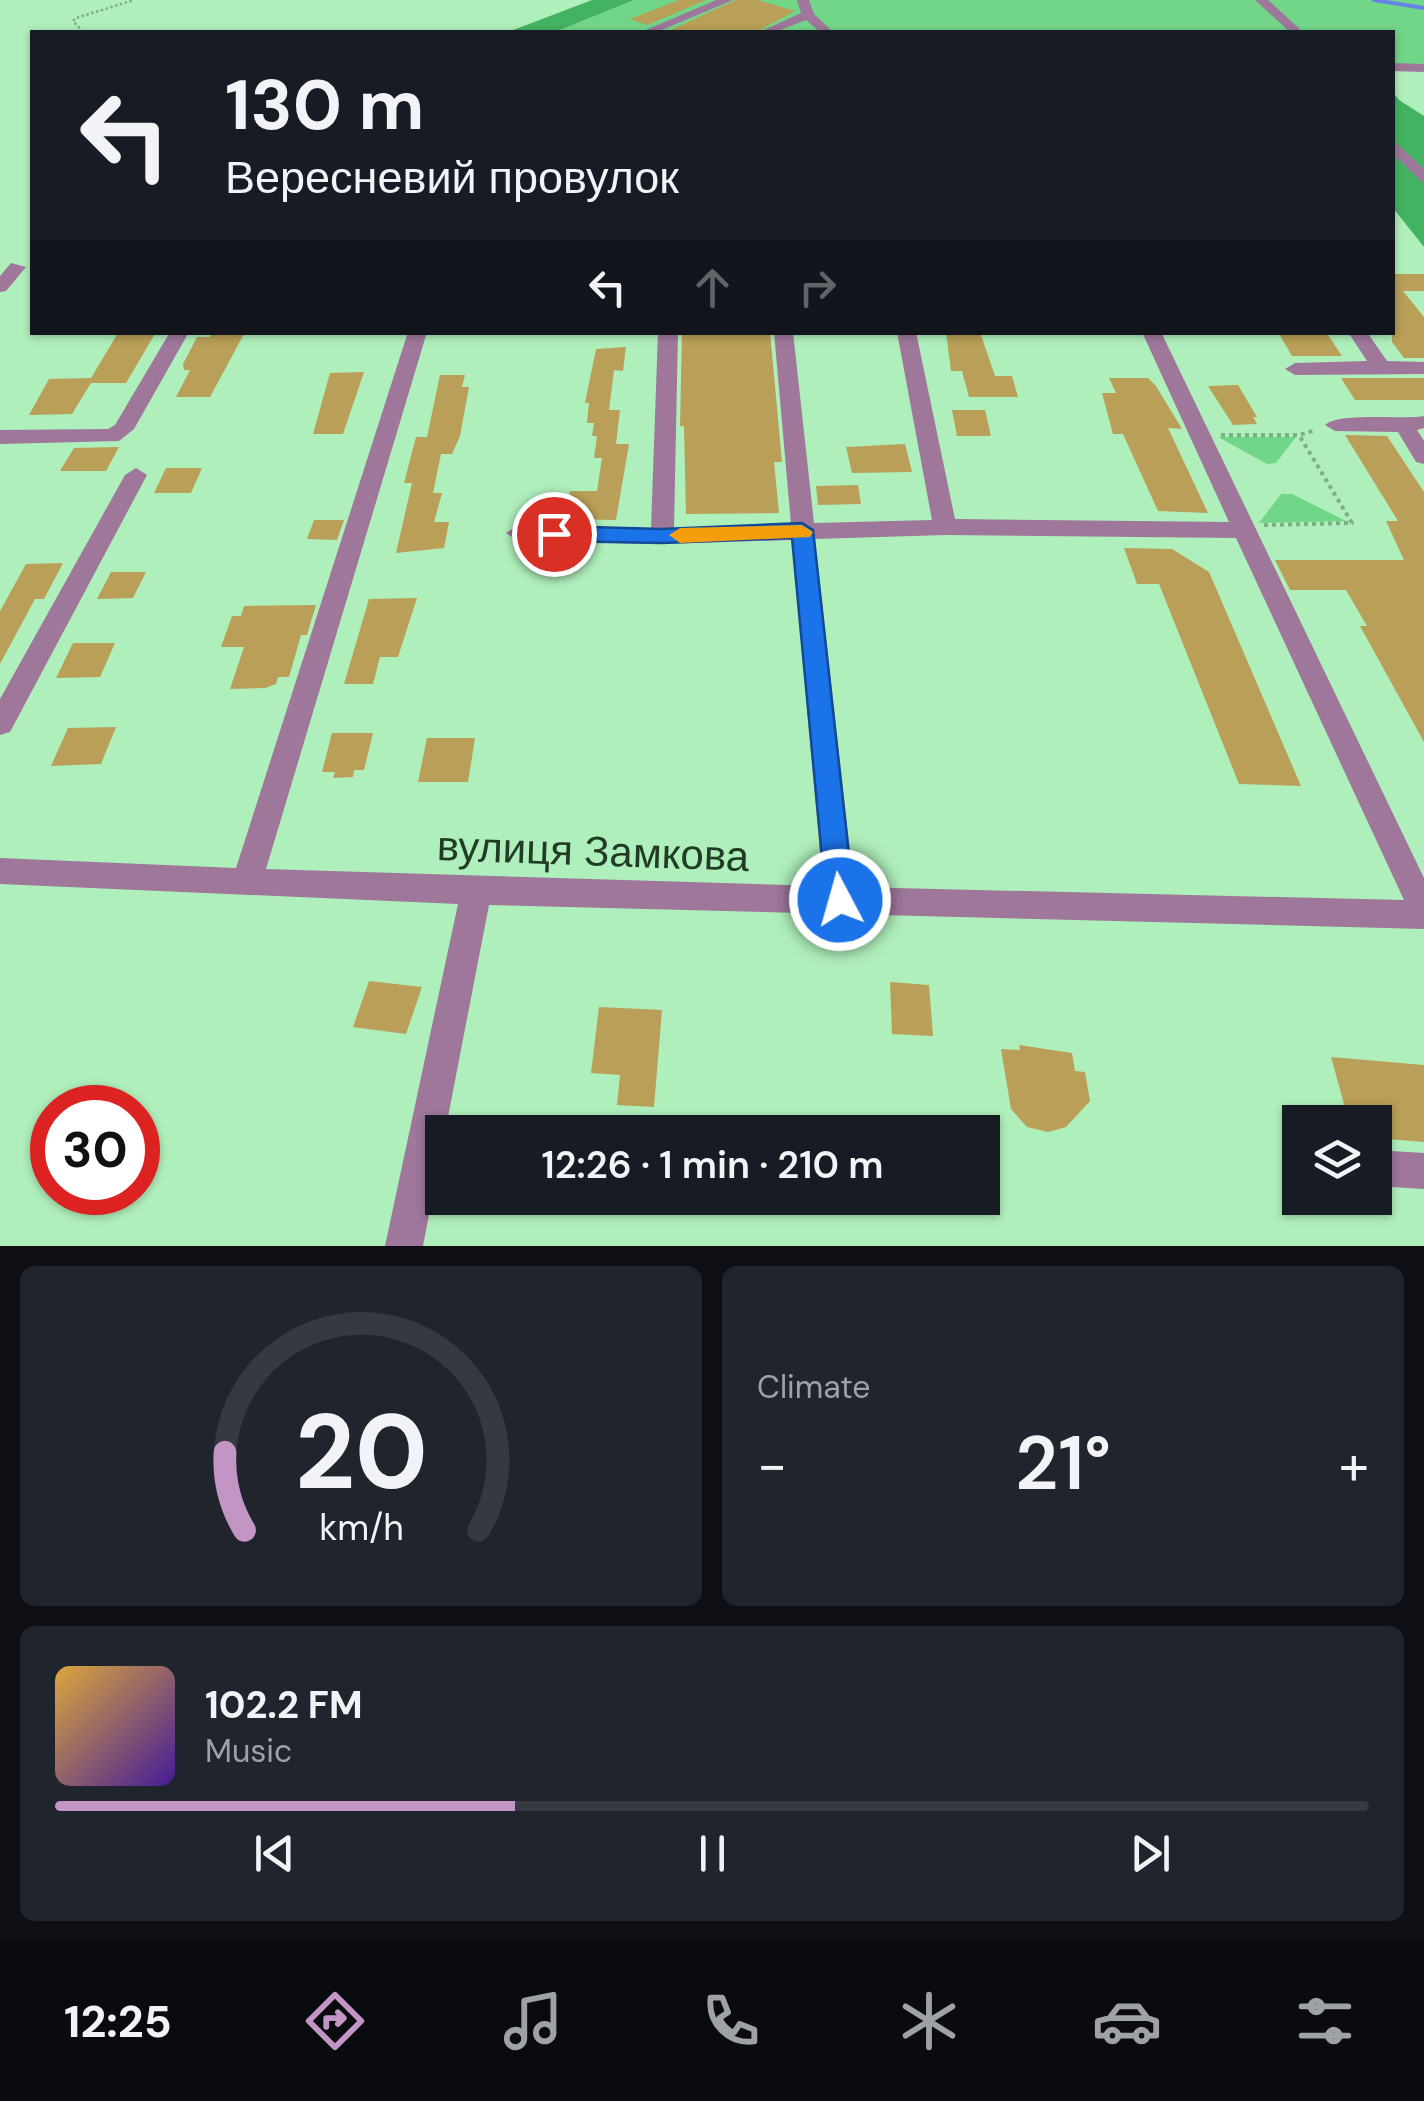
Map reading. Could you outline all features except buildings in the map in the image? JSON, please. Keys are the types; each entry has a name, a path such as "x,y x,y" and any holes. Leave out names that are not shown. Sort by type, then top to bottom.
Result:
{"street":[{"path":"652,30 727,0"},
{"path":"802,0 808,15 825,30"},
{"path":"1261,0 1294,30"},
{"path":"770,30 808,15"},
{"path":"1395,67 1424,68"},
{"path":"1395,146 1424,179"},
{"path":"0,287 17,268"},
{"path":"0,436 112,436 123,429 178,335"},
{"path":"247,881 417,335"},
{"path":"662,536 668,335"},
{"path":"783,335 840,900"},
{"path":"907,335 945,527"},
{"path":"1152,335 1424,913"},
{"path":"1359,335 1381,368"},
{"path":"1294,369 1424,368"},
{"path":"1335,425 1414,424 1424,457"},
{"path":"0,724 136,475"},
{"path":"518,532 662,536 945,527 1242,528"},
{"name":"вулиця Замкова","path":"0,871 476,891 1424,913"},
{"path":"404,1246 476,891"},
{"path":"1392,1169 1424,1172"}],"path":[{"path":"81,30 73,22 76,18 134,0"},
{"path":"1200,436 1300,435 1335,425"},
{"path":"1242,528 1352,524 1300,435"}],"green space":[{"path":"592,0 634,0 560,30 513,30"},
{"path":"634,0 1424,0 1424,68 1395,67 1395,30 560,30"},
{"path":"1395,95 1424,116 1424,247 1395,211"},
{"path":"1218,437 1296,437 1276,463 1267,464"},
{"path":"1281,494 1292,494 1346,521 1259,523"}],"waterway":[{"path":"1374,0 1424,8"}],"slow traffic":[{"path":"680,535 802,532"}],"route":[{"path":"554,534 662,536 802,530 840,900"}]}
